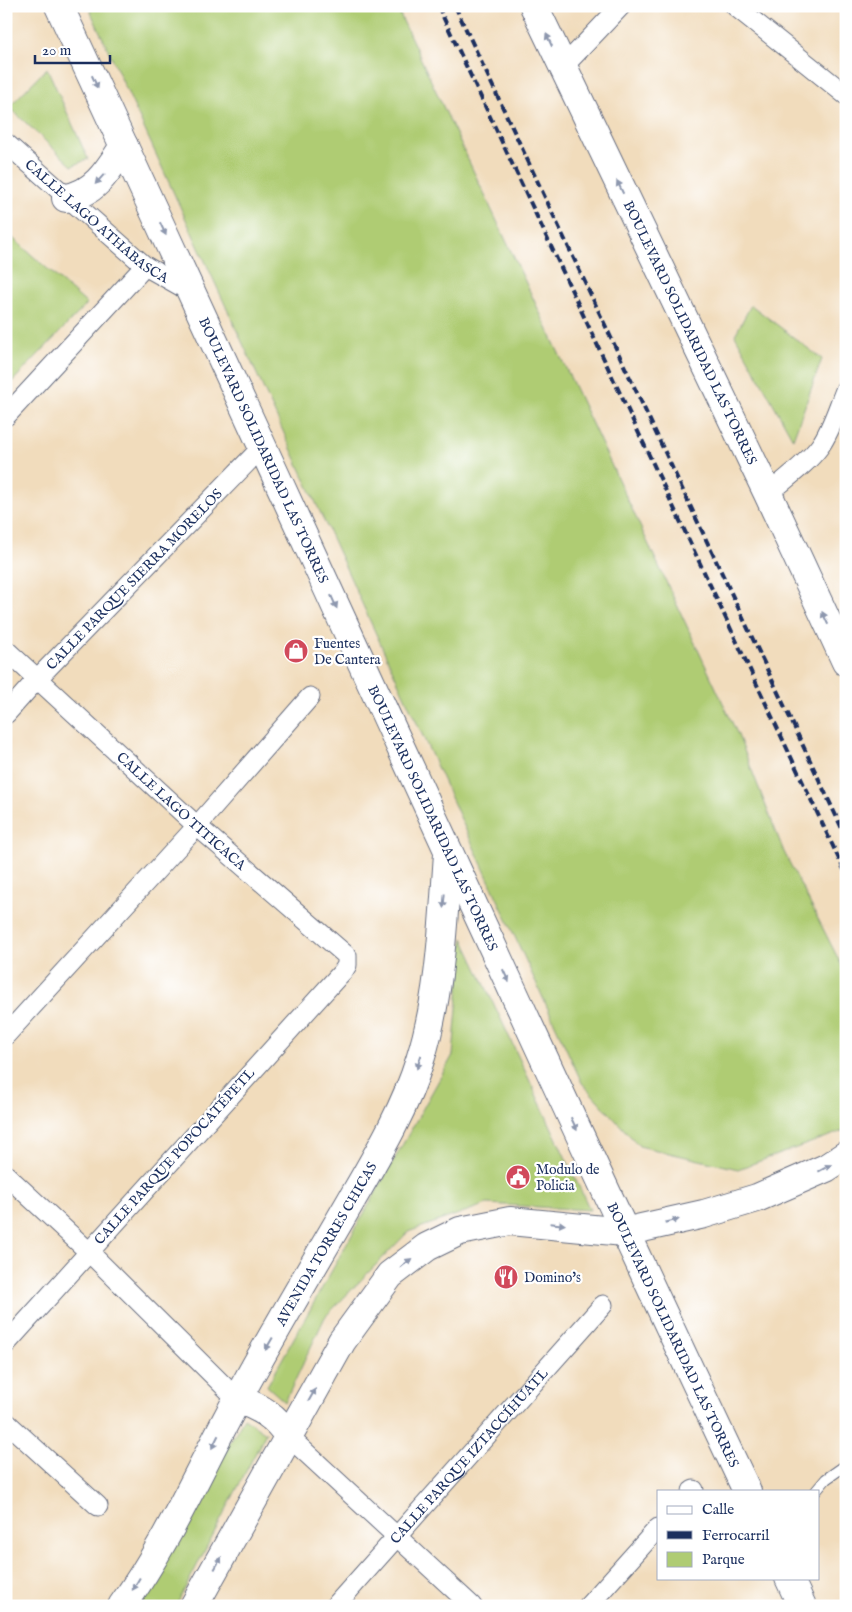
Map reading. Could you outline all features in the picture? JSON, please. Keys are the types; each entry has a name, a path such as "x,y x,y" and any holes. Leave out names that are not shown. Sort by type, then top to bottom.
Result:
{"main road":[{"name":"BOULEVARD SOLIDARIDAD LAS TORRES","path":"59,6 193,293 448,853 747,1490"},
{"name":"BOULEVARD SOLIDARIDAD LAS TORRES","path":"534,6 562,68 768,494 846,662"},
{"path":"66,198 88,192 104,175 124,146"},
{"name":"AVENIDA TORRES CHICAS","path":"122,1606 185,1503 237,1398 372,1165 402,1107 420,1059 432,1009 439,965 448,853"},
{"path":"194,1606 342,1341 363,1310 390,1276 427,1247 460,1231 510,1221 624,1232 704,1214 757,1198 826,1168 846,1155"},
{"path":"237,1398 266,1411 283,1428 289,1438"}],"street":[{"path":"562,68 622,6"},
{"path":"735,6 846,95"},
{"name":"CALLE LAGO ATHABASCA","path":"6,143 145,266 193,293"},
{"path":"6,416 145,266"},
{"path":"768,494 809,458 820,445 846,389"},
{"name":"CALLE PARQUE SIERRA MORELOS","path":"6,714 38,678 263,446"},
{"name":"CALLE LAGO TITICACA","path":"6,650 197,826 347,956 347,966 344,970"},
{"path":"6,1035 197,826 310,696"},
{"name":"CALLE PARQUE POPOCATÉPETL","path":"6,1344 88,1251 344,970"},
{"path":"6,1175 88,1251 237,1398"},
{"name":"CALLE PARQUE IZTACCÍHUATL","path":"335,1606 603,1305"},
{"path":"6,1422 98,1506"},
{"path":"289,1438 472,1606"},
{"path":"588,1606 657,1529"}],"lane":[{"path":"817,1490 826,1479 846,1465"},
{"path":"799,1590 807,1606"}],"green space":[{"path":"88,6 396,6 738,735 784,852 846,974 846,1130 738,1169 639,1146 582,1083"},
{"path":"47,68 88,159 72,166 9,107"},
{"path":"6,232 87,304 10,384 6,381"},
{"path":"751,305 822,359 793,439 735,335"},
{"path":"463,938 590,1210 487,1204 408,1232 325,1317 285,1402 267,1386 453,1055"},
{"path":"244,1418 266,1433 176,1606 135,1606"}],"railway":[{"path":"438,6 846,874"},
{"path":"455,6 846,837"}],"place":[{"name":"Fuentes De Cantera","path":"296,651"},
{"name":"Modulo de Policia","path":"518,1177"},
{"name":"Domino's","path":"506,1277"}]}
